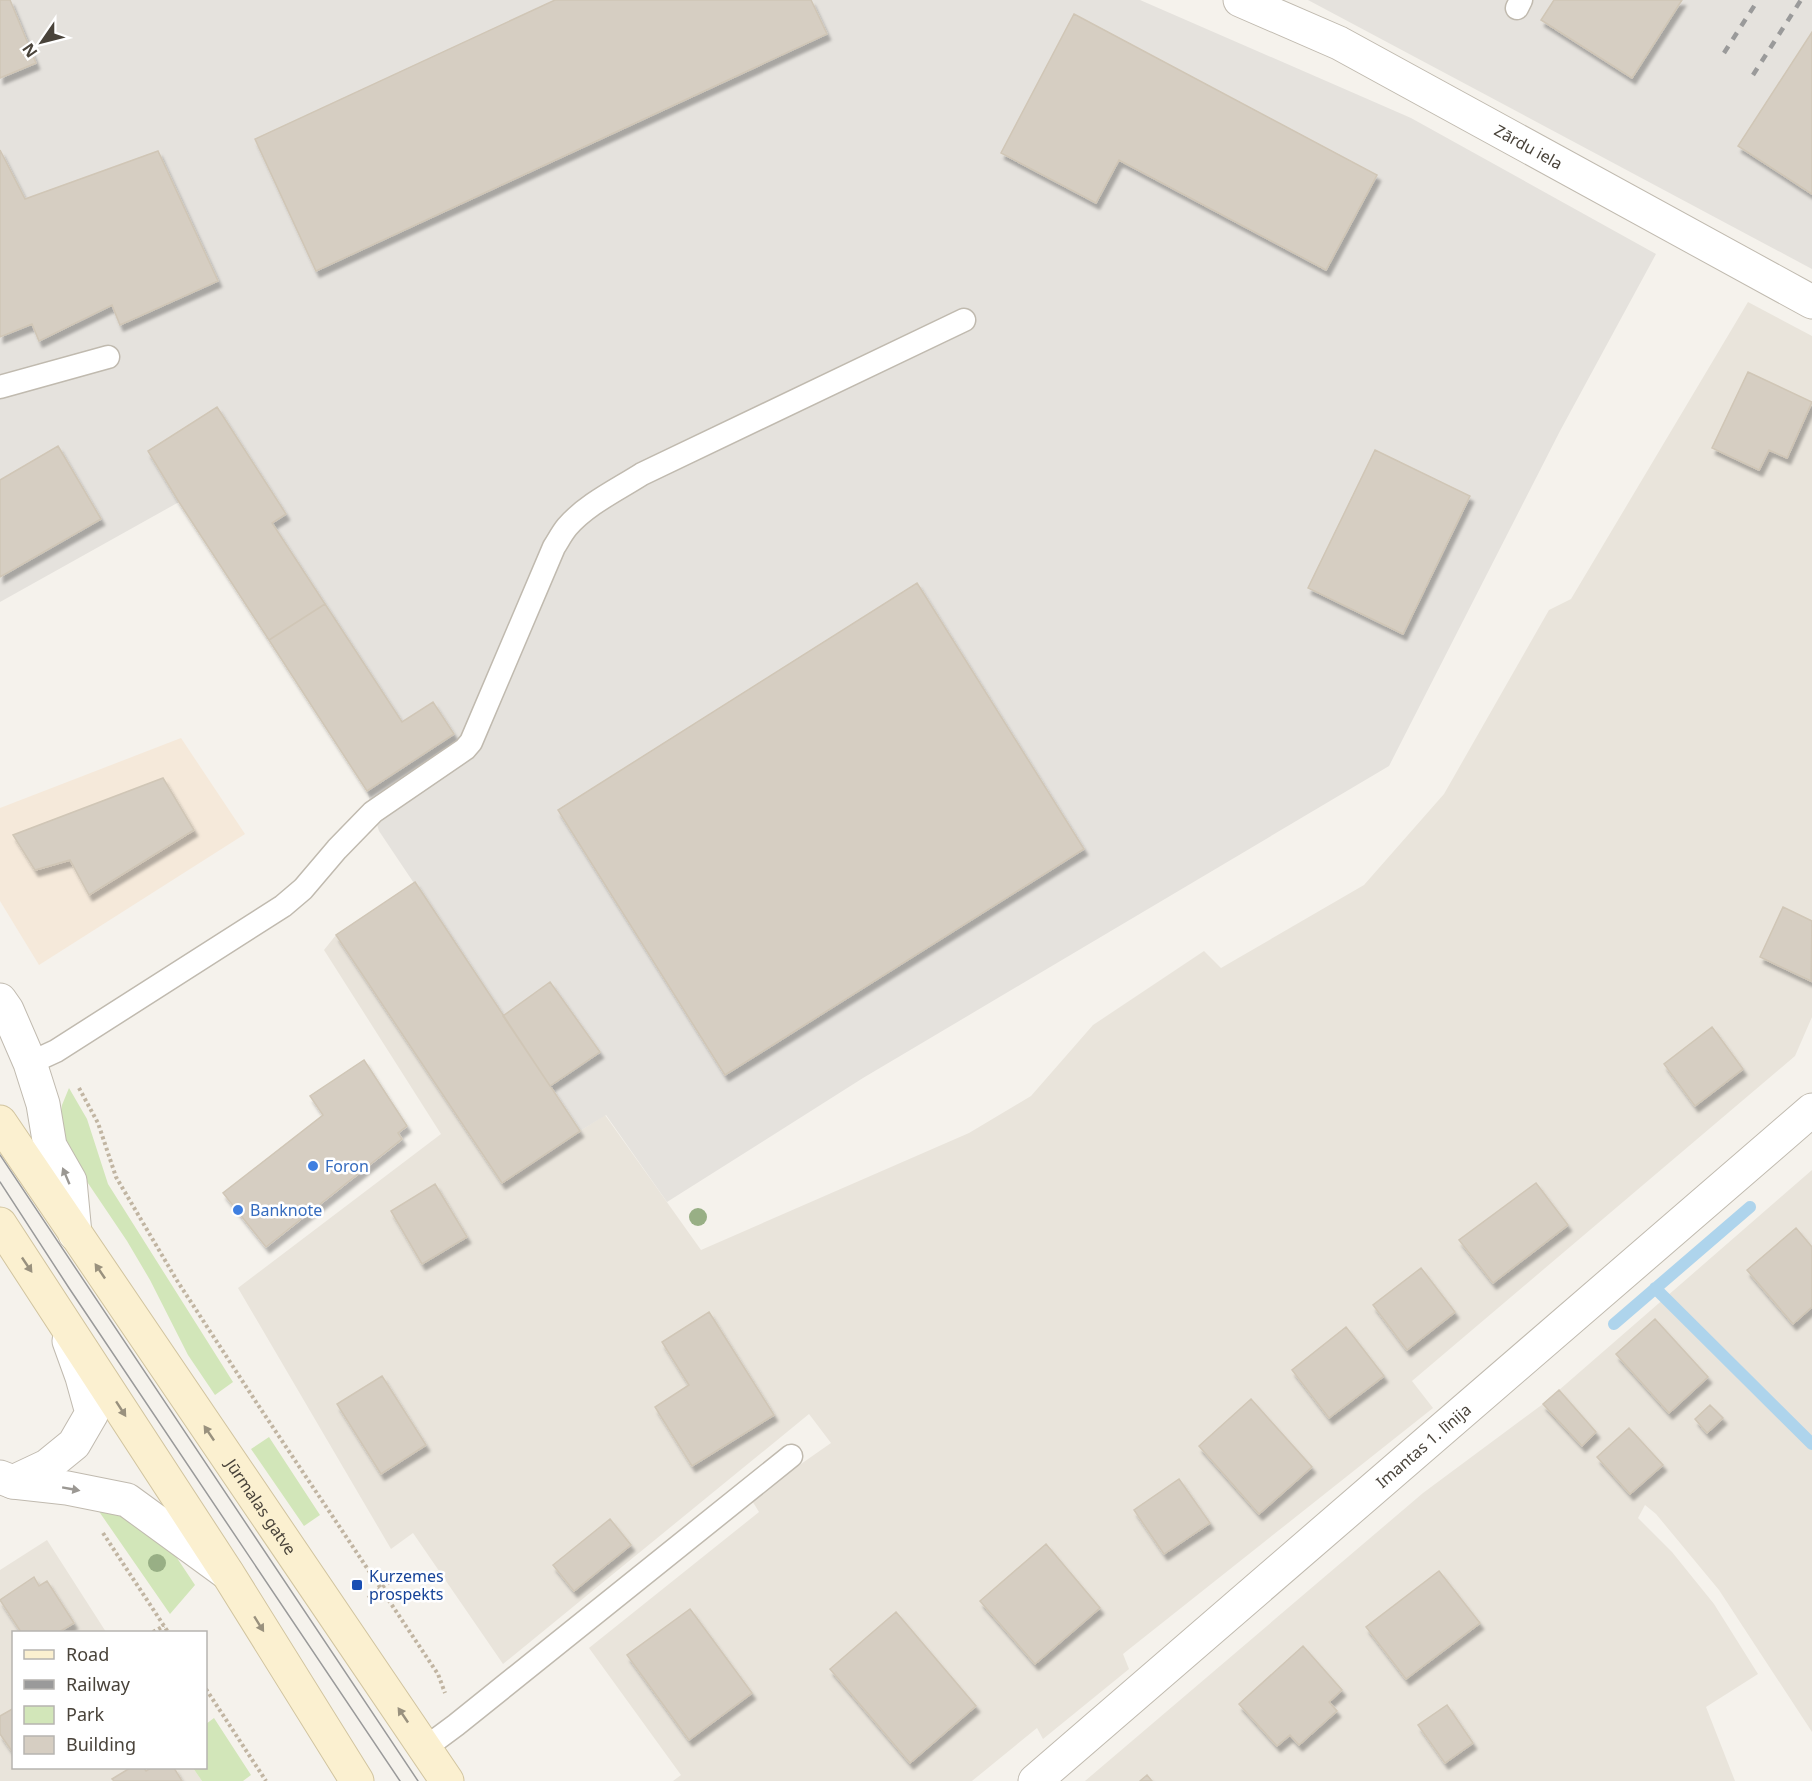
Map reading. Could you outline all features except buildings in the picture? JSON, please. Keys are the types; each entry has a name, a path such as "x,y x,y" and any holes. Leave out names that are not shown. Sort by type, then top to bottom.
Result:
{"main road":[{"name":"Jūrmalas gatve","path":"0,1122 447,1781"},
{"path":"0,1224 228,1574 357,1781"}],"street":[{"name":"Zārdu iela","path":"1240,0 1339,43 1812,302"},
{"name":"Jūrmalas gatve","path":"2,1011 43,1057 43,1104 50,1146 70,1180 75,1234"},
{"name":"Imantas 1. līnija","path":"1035,1781 1812,1110"},
{"path":"6,1480 47,1466 74,1444 92,1413 59,1312"},
{"path":"6,1480 67,1488 127,1500 228,1574"}],"lane":[{"path":"43,1057 283,906 303,889 373,812 465,749 471,742 554,547 567,528 581,514 652,469 964,320"},
{"path":"0,387 108,357"},
{"path":"425,1748 791,1456"}],"path":[{"path":"43,1057 76,1083 98,1122 116,1177 147,1231 258,1405 438,1674 456,1725"},
{"path":"67,1488 100,1527 167,1631"},
{"path":"367,1599 392,1580"},
{"path":"155,1631 164,1626"},
{"path":"207,1691 266,1781"}],"shaded area":[{"path":"0,0 1140,0 1411,118 1656,254 1560,431 1389,766 863,1078 667,1202 606,1115 580,1131 550,1086 599,1052 550,982 503,1016 379,831 367,791 179,502 0,602"},
{"path":"1308,0 1812,0 1812,269"},
{"path":"1748,302 1812,336 1812,1017 1795,1056 1412,1381 1433,1408 1123,1654 1129,1669 1043,1739 1037,1728 972,1781 673,1781 681,1775 589,1648 759,1512 751,1499 831,1443 809,1414 503,1664 413,1533 391,1549 238,1288 441,1134 324,950 336,935 415,882 580,1131 605,1115 701,1250 969,1133 1031,1096 1093,1025 1204,951 1221,968 1364,885 1444,794 1549,610 1571,599"},
{"path":"181,738 245,834 39,965 0,901 0,808"},
{"path":"1812,1170 1812,1732 1719,1590 1656,1514 1645,1505 1638,1518 1672,1552 1714,1604 1758,1674 1706,1707 1735,1781 1085,1781 1423,1493 1543,1404"},
{"path":"47,1540 105,1631 12,1631 12,1769 194,1769 202,1781 0,1781 0,1570"}],"green space":[{"path":"69,1088 87,1119 108,1184 233,1382 215,1395 188,1355 150,1280 127,1241 65,1149 59,1124 62,1105"},
{"path":"269,1437 320,1515 304,1526 251,1449"},
{"path":"98,1510 120,1514 175,1555 195,1585 170,1614"},
{"path":"214,1718 251,1775 243,1781 202,1781 194,1769 207,1769 207,1723"}],"waterway":[{"path":"1614,1324 1750,1207"},
{"path":"1655,1288 1812,1444"}],"tram line":[{"path":"0,1155 418,1781"},
{"path":"0,1182 400,1781"}],"railway":[{"path":"1724,53 1758,0"},
{"path":"1753,75 1801,0"}],"place":[{"name":"Foron","path":"313,1166"},
{"name":"Banknote","path":"238,1210"},
{"name":"Kurzemes prospekts","path":"357,1585"}]}
